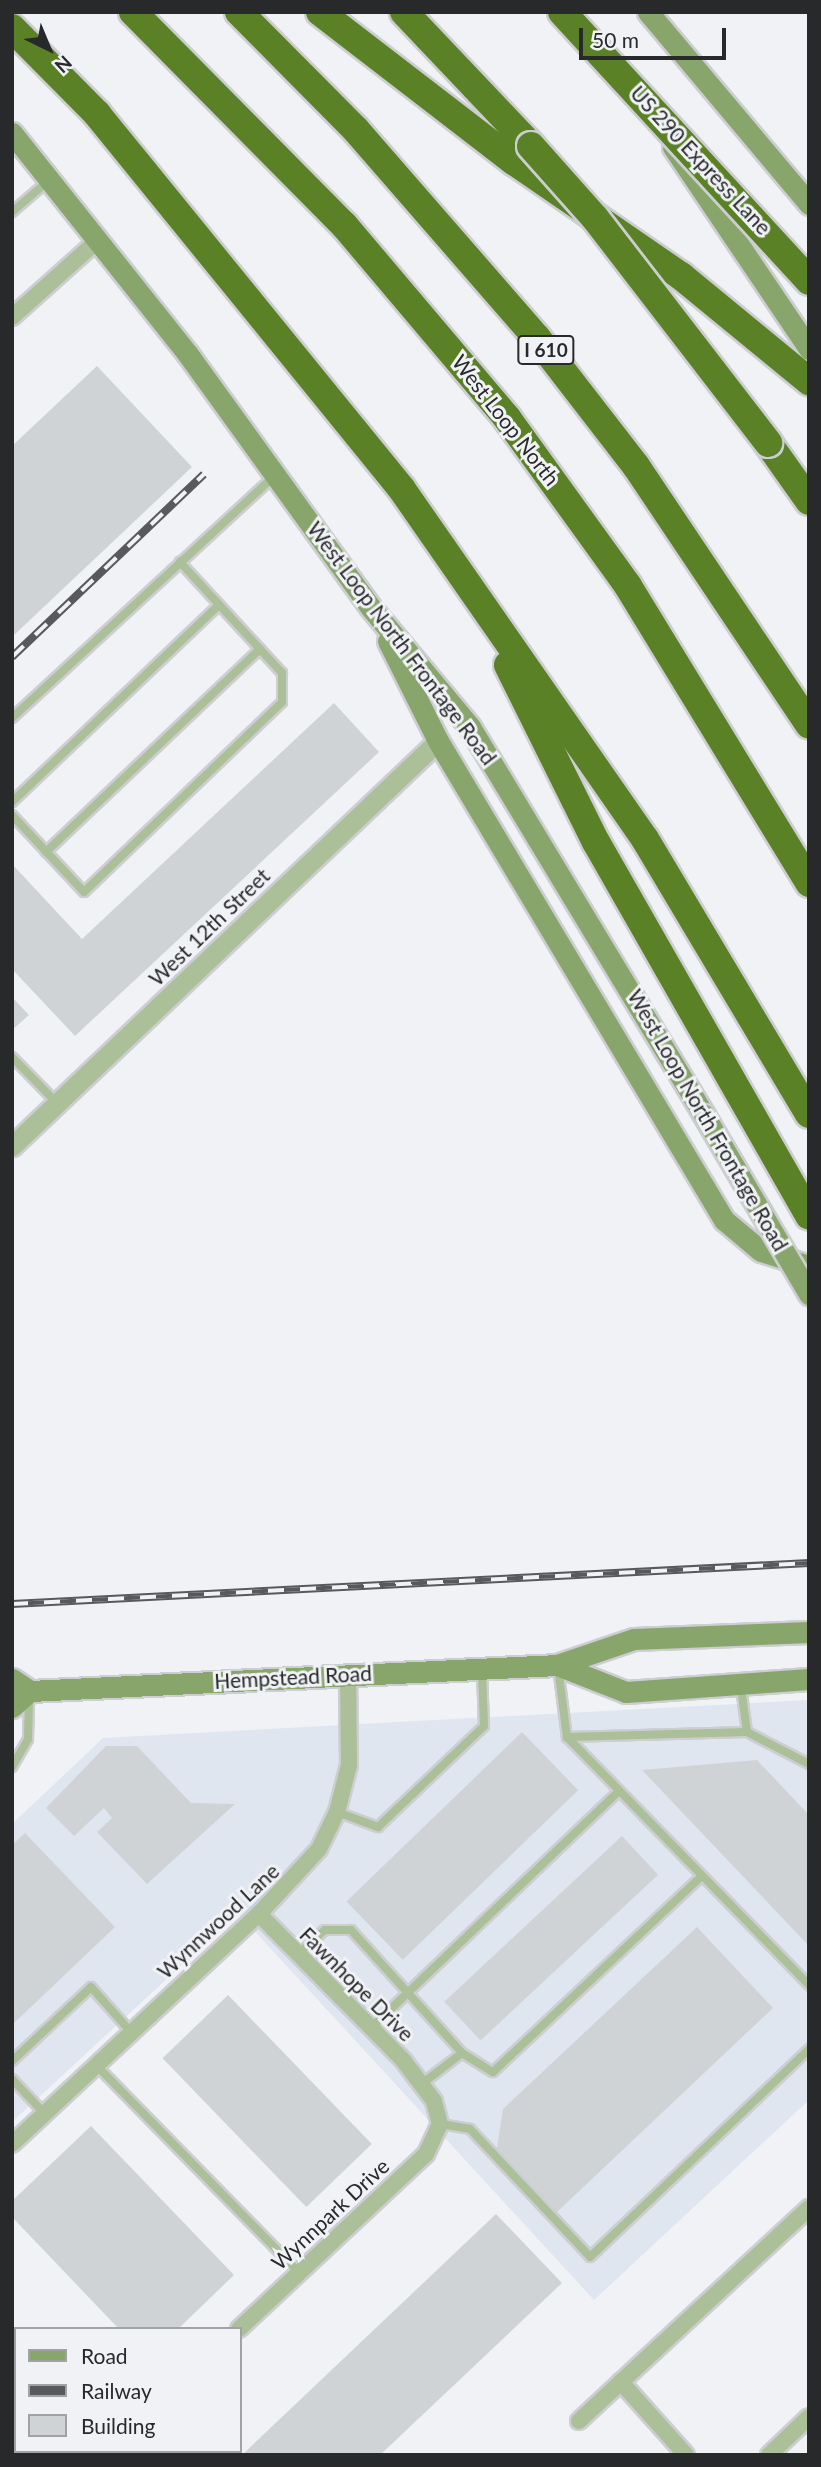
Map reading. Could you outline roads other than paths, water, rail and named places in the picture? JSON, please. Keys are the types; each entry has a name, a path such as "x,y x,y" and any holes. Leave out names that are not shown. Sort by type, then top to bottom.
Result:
{"highway":[{"name":"West Loop North","path":"133,12 344,225 506,418 628,586 809,883"},
{"name":"I 610","path":"239,12 356,130 537,338 652,489 809,724"},
{"path":"320,12 515,162 681,276 809,381"},
{"path":"404,12 595,219 768,443 809,501"},
{"name":"US 290 Express Lane","path":"562,12 809,281"},
{"path":"12,28 97,114 392,478 461,572 645,839 809,1114"},
{"path":"768,443 809,484"},
{"path":"461,572 596,842 809,1215"}],"main road":[{"path":"582,12 809,349"},
{"path":"648,12 809,204"},
{"name":"West Loop North Frontage Road","path":"12,133 51,178 276,474 371,608 471,727 809,1294"},
{"path":"371,608 438,741 724,1220 761,1251 809,1266"},
{"name":"Hempstead Road","path":"21,1685 557,1665 634,1639 809,1632"},
{"name":"Hempstead Road","path":"557,1665 626,1692 809,1679"},
{"path":"12,1707 21,1685"}],"street":[{"path":"12,317 98,240"},
{"name":"West 12th Street","path":"12,1146 438,741"},
{"name":"Wynnwood Lane","path":"12,2144 259,1914 304,1868 337,1812 349,1765 348,1674"},
{"name":"Fawnhope Drive","path":"259,1914 296,1955 373,2026 423,2083 440,2124"},
{"name":"Wynnpark Drive","path":"241,2327 426,2154 440,2124"},
{"path":"579,2421 809,2208"},
{"path":"621,2382 686,2455"},
{"path":"769,2455 809,2417"}],"lane":[{"path":"12,212 51,178"},
{"path":"12,718 276,474"},
{"path":"12,815 84,892 282,702 282,673 180,562"},
{"path":"12,802 219,605"},
{"path":"46,852 260,649"},
{"path":"12,1057 57,1103"},
{"path":"557,1665 567,1737 809,1985"},
{"path":"337,1812 378,1827 484,1726 481,1667"},
{"path":"740,1684 747,1732"},
{"path":"12,1767 28,1740 21,1685"},
{"path":"567,1737 747,1732 809,1763"},
{"path":"373,2026 619,1791"},
{"path":"296,1955 325,1930 351,1930 462,2053 493,2072 701,1877"},
{"path":"12,2061 91,1987 131,2032"},
{"path":"440,2124 470,2129 590,2257 809,2049"},
{"path":"423,2083 462,2053"},
{"path":"96,2065 299,2272"},
{"path":"12,2079 45,2113"}],"railway":[{"path":"12,657 204,474"},
{"path":"12,1604 809,1563"}]}
